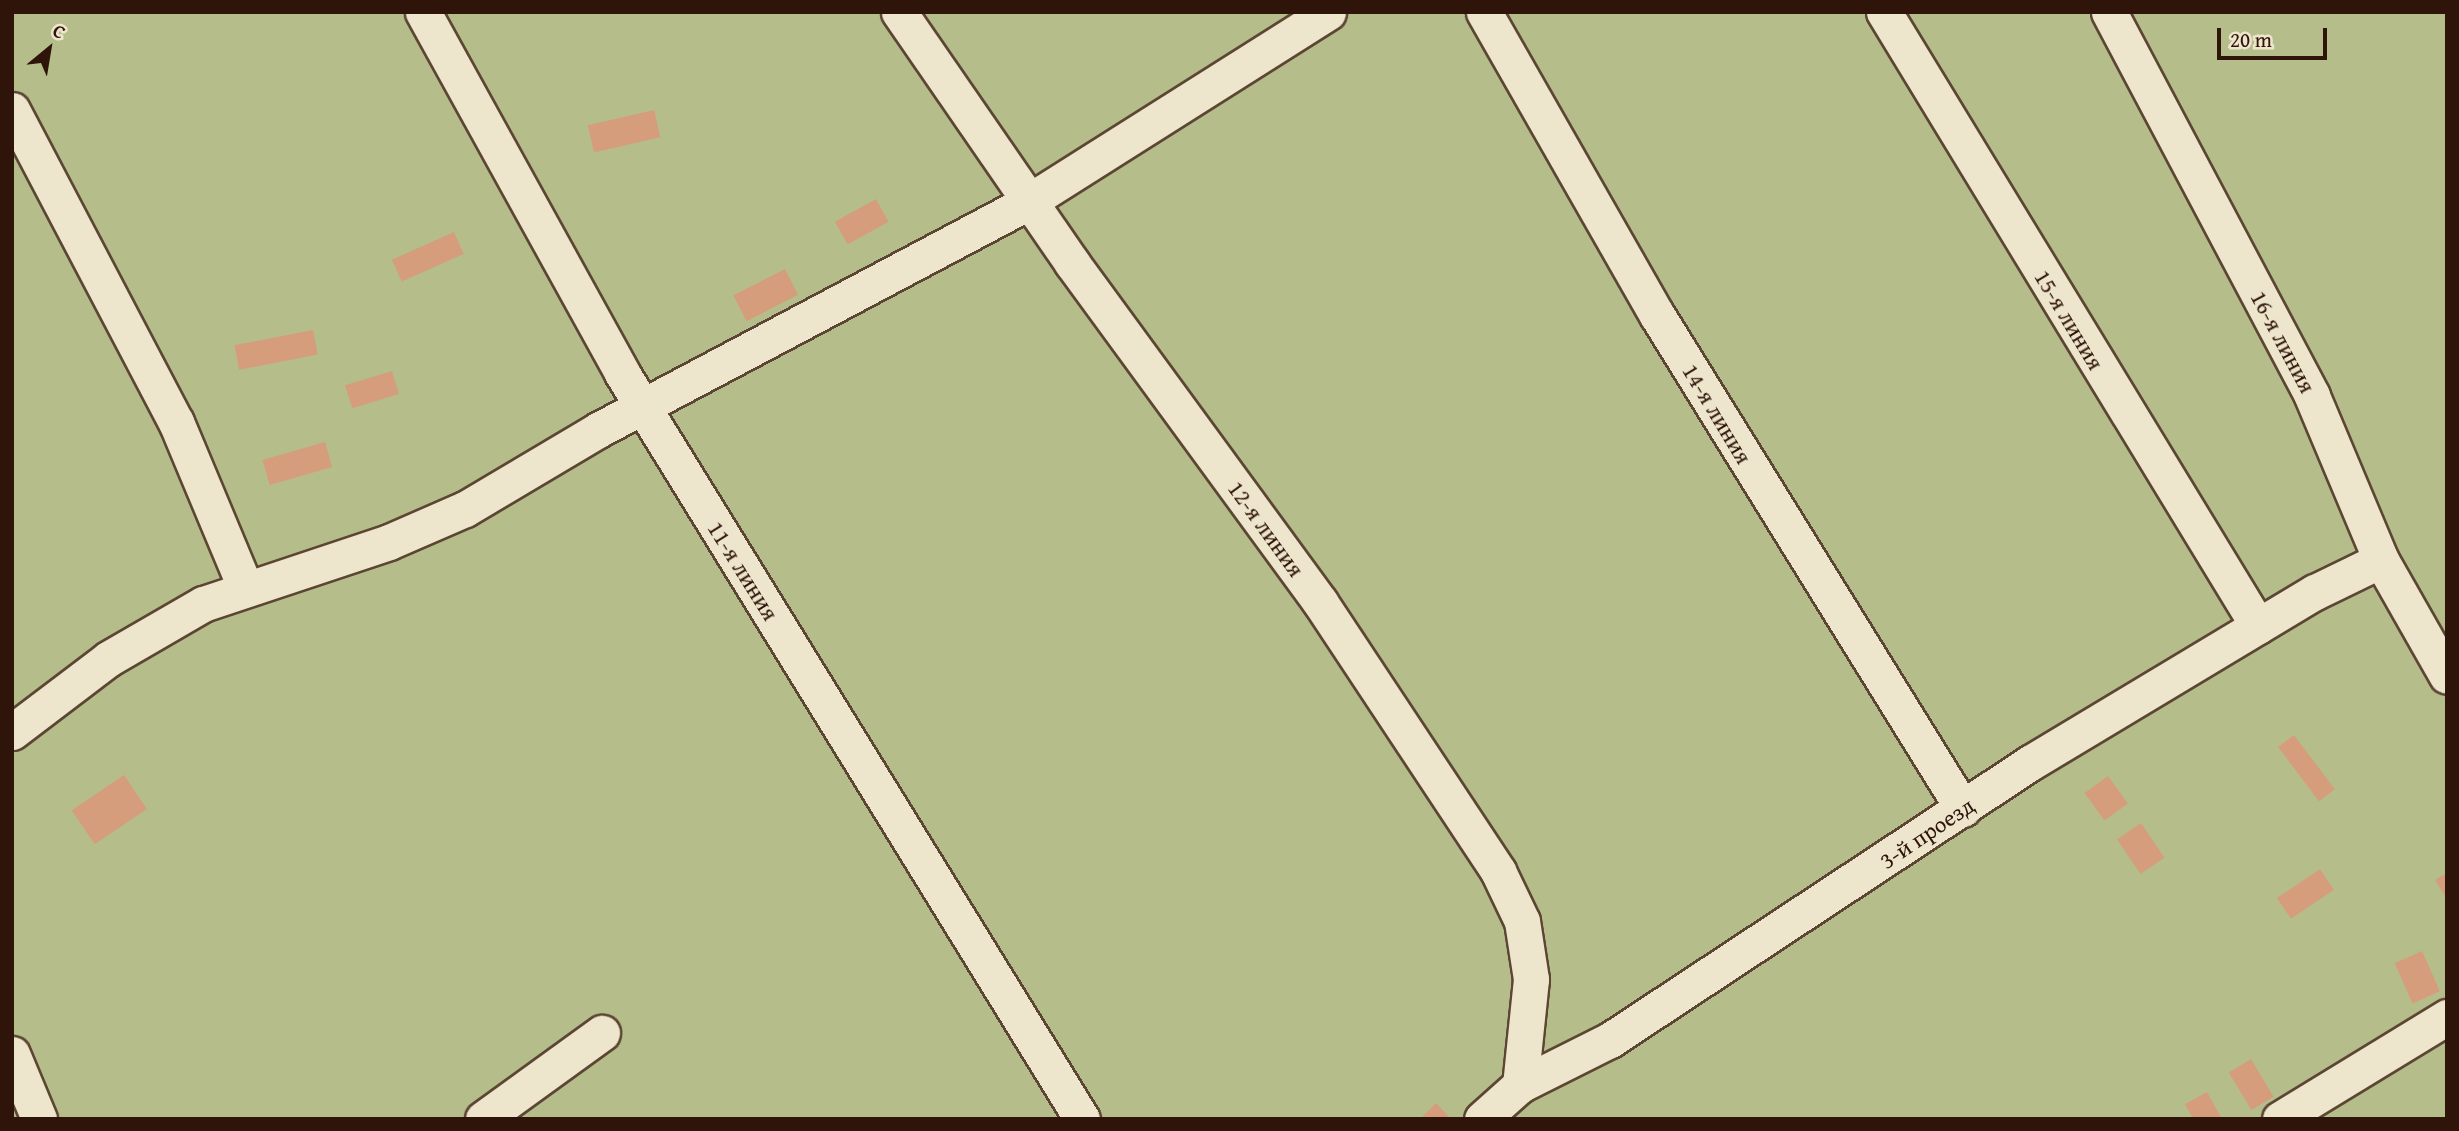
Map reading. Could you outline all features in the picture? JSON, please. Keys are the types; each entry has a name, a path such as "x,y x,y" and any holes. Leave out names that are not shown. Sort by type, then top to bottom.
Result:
{"street":[{"name":"11-я линия","path":"423,12 643,407 1082,1119"},
{"name":"12-я линия","path":"899,12 1028,202 1320,602 1497,871 1522,921 1531,979 1520,1085"},
{"path":"12,732 108,659 245,587 389,542 465,509 643,407 1028,202 1328,12"},
{"name":"14-я линия","path":"1484,12 1657,315 1963,809"},
{"name":"15-я линия","path":"1884,12 2258,626"},
{"name":"16-я линия","path":"2109,12 2317,407 2381,560 2447,676"},
{"path":"12,110 176,422 245,587"},
{"name":"3-й проезд","path":"1482,1119 1520,1085 1610,1040 1963,809 2258,626 2381,560"},
{"path":"2280,1119 2447,1017"},
{"path":"483,1119 602,1033"},
{"path":"12,1054 39,1119"}],"green space":[{"path":"12,12 2447,12 2447,1119 12,1119"}],"building":[{"path":"654,110 660,137 594,153 588,125"},
{"path":"876,199 889,222 847,245 835,222"},
{"path":"454,232 464,254 402,282 392,260"},
{"path":"785,269 798,295 746,321 733,295"},
{"path":"313,330 318,355 239,370 234,345"},
{"path":"392,371 399,394 352,408 345,385"},
{"path":"325,442 332,467 270,485 263,460"},
{"path":"2294,735 2335,789 2319,801 2278,747"},
{"path":"124,775 147,809 95,844 72,810"},
{"path":"2108,776 2128,804 2105,821 2085,793"},
{"path":"2141,823 2164,858 2140,874 2117,839"},
{"path":"2320,869 2334,890 2291,919 2277,898"},
{"path":"2447,873 2447,899 2435,880"},
{"path":"2422,951 2440,991 2412,1003 2395,963"},
{"path":"2251,1059 2274,1097 2251,1110 2229,1072"},
{"path":"2207,1092 2222,1119 2193,1119 2185,1104"},
{"path":"1436,1103 1451,1119 1420,1119"}]}
